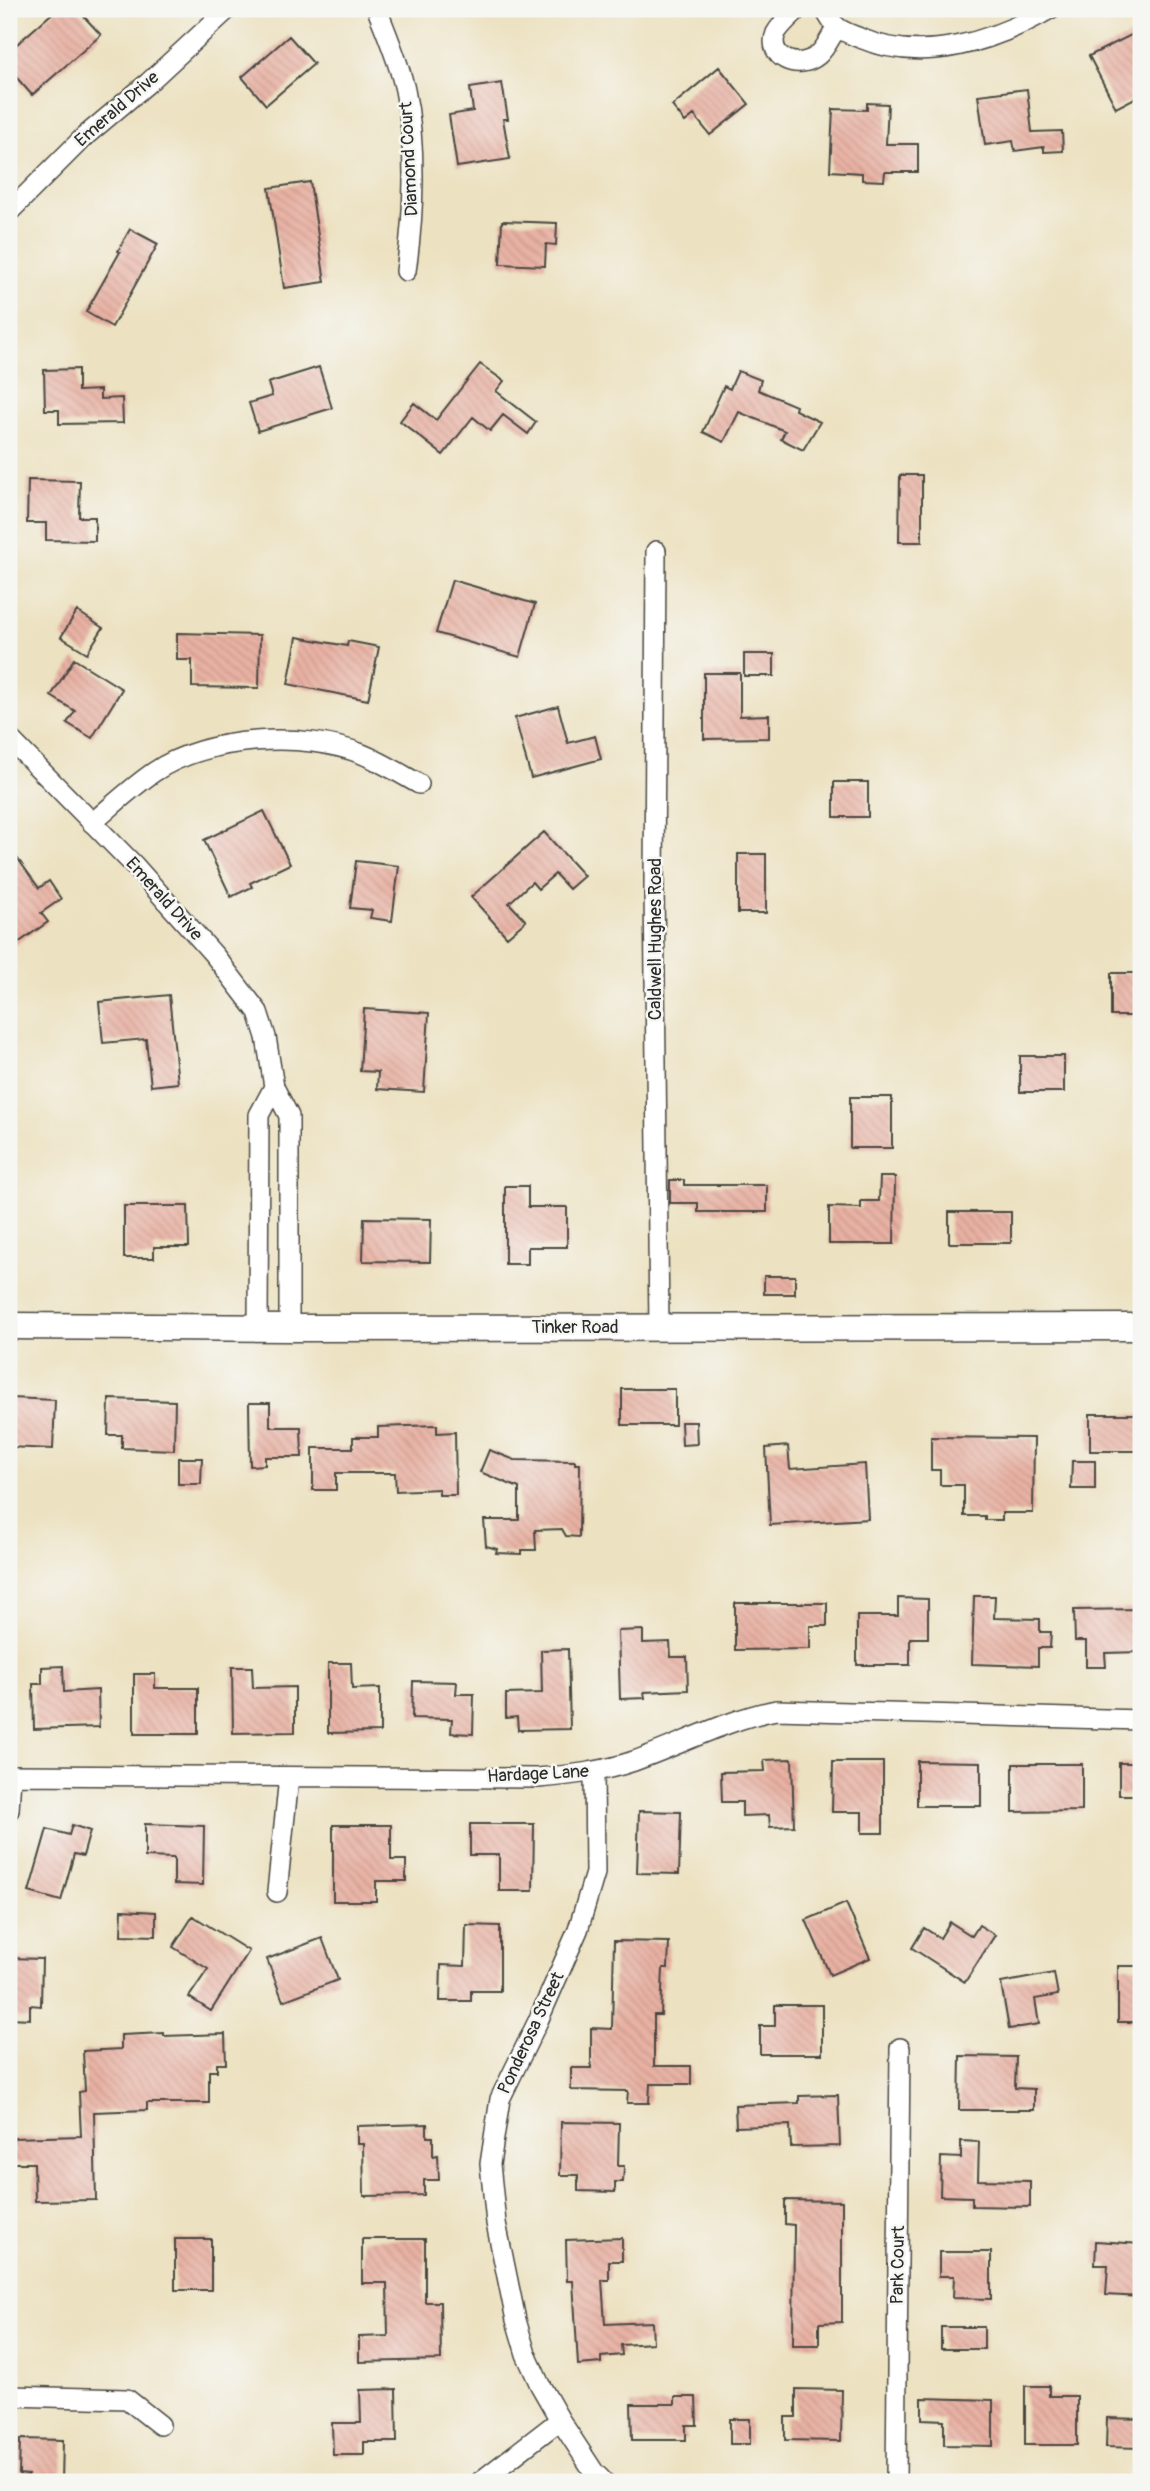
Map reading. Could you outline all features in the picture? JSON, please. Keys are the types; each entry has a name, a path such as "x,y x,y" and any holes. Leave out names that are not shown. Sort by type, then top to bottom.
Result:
{"main road":[{"name":"Tinker Road","path":"9,1326 1141,1328"}],"street":[{"name":"Emerald Drive","path":"9,212 84,137 148,83 228,9"},
{"name":"Diamond Court","path":"377,9 405,89 410,123 413,225 405,271"},
{"path":"799,9 776,34 775,44 780,55 790,62 801,64 820,53 837,27"},
{"path":"824,9 837,27 870,42 899,49 933,51 1018,27 1050,9"},
{"name":"Caldwell Hughes Road","path":"656,551 654,888 659,1327"},
{"name":"Emerald Drive","path":"9,738 135,866 215,956 258,1012 267,1037 274,1087 289,1116 289,1328"},
{"path":"92,822 156,770 209,747 251,741 286,740 324,744 362,754 419,784"},
{"path":"258,1328 259,1115 274,1087"},
{"name":"Hardage Lane","path":"10,1775 538,1778 594,1772 633,1761 749,1716 776,1710 1141,1720"},
{"name":"Ponderosa Street","path":"594,1772 596,1873 578,1930 500,2099 490,2164 496,2223 516,2320 526,2354 560,2420 594,2472 604,2482"},
{"path":"9,1810 10,1775"},
{"path":"277,1892 289,1777"},
{"name":"Park Court","path":"896,2482 900,2048"},
{"path":"9,2396 127,2399 160,2425"},
{"path":"481,2481 560,2420"}],"building":[{"path":"57,9 77,9 101,35 32,95 9,69 9,51"},
{"path":"1137,32 1141,39 1141,95 1116,108 1089,56"},
{"path":"289,36 314,64 266,105 242,77"},
{"path":"719,67 749,104 710,135 694,115 685,122 672,106"},
{"path":"502,83 508,119 503,119 510,159 457,167 449,115 473,111 470,88"},
{"path":"1027,89 1032,132 1062,131 1063,151 1044,152 1044,147 1015,151 1013,141 985,145 978,95"},
{"path":"867,103 888,104 886,144 918,144 918,172 885,172 884,181 862,180 862,173 830,171 833,109 867,110"},
{"path":"310,182 325,282 284,288 269,188"},
{"path":"502,221 557,223 556,245 546,244 545,266 500,264"},
{"path":"130,229 158,244 112,327 86,312"},
{"path":"480,364 504,381 496,391 536,422 528,434 503,415 490,431 473,417 443,455 400,421 414,403 436,420"},
{"path":"319,367 332,408 258,431 249,403 272,396 268,383"},
{"path":"78,369 78,391 100,390 100,399 122,398 123,423 59,424 59,410 45,410 44,370"},
{"path":"738,371 761,380 758,390 796,406 795,410 820,422 803,450 781,439 785,431 739,412 724,442 703,432 724,386 730,389"},
{"path":"900,475 922,475 922,542 899,542"},
{"path":"28,480 80,481 79,517 95,517 95,541 46,540 46,523 27,523"},
{"path":"452,580 535,604 520,657 436,633"},
{"path":"77,611 103,628 87,653 61,637"},
{"path":"177,633 260,635 259,688 192,687 192,660 177,660"},
{"path":"297,637 347,646 348,641 379,647 368,700 288,684"},
{"path":"744,654 774,654 774,676 744,676"},
{"path":"74,659 122,689 92,738 67,723 75,711 51,696"},
{"path":"704,673 740,673 740,716 769,715 769,738 704,739"},
{"path":"558,706 568,743 595,736 601,759 531,778 515,718"},
{"path":"834,782 868,782 868,817 834,817"},
{"path":"264,811 290,864 250,883 252,887 231,897 204,840"},
{"path":"544,832 584,876 569,889 555,874 538,889 532,882 509,903 526,921 507,937 471,897"},
{"path":"738,854 766,854 766,913 738,913"},
{"path":"18,859 39,888 49,881 61,899 41,913 48,922 15,945 9,936 9,865"},
{"path":"356,861 399,866 392,921 370,918 372,910 350,908"},
{"path":"1111,973 1141,973 1141,1016 1111,1016"},
{"path":"169,995 178,1083 151,1086 146,1039 103,1043 99,1002"},
{"path":"364,1009 429,1013 424,1092 377,1089 378,1072 360,1071"},
{"path":"1020,1056 1064,1056 1064,1092 1020,1092"},
{"path":"850,1097 892,1097 892,1148 850,1148"},
{"path":"880,1177 895,1177 894,1244 829,1244 829,1207 861,1208 861,1201 879,1201"},
{"path":"670,1180 684,1180 684,1185 767,1185 767,1212 698,1212 698,1203 670,1203"},
{"path":"505,1186 528,1186 528,1207 567,1207 567,1247 528,1247 528,1264 505,1264"},
{"path":"124,1206 188,1206 189,1247 154,1247 154,1258 124,1258"},
{"path":"949,1212 1011,1212 1011,1243 949,1243"},
{"path":"364,1218 431,1219 430,1262 363,1261"},
{"path":"764,1276 795,1276 795,1294 764,1294"},
{"path":"622,1389 675,1389 675,1425 622,1425"},
{"path":"11,1398 55,1400 53,1449 9,1447"},
{"path":"109,1399 175,1401 174,1450 122,1448 122,1435 108,1435"},
{"path":"249,1403 270,1403 270,1427 301,1427 302,1457 265,1457 265,1465 250,1466"},
{"path":"1090,1414 1141,1414 1141,1451 1090,1451"},
{"path":"681,1422 696,1422 697,1444 682,1445"},
{"path":"437,1425 437,1433 455,1432 456,1495 439,1495 439,1489 396,1491 395,1473 336,1473 336,1490 313,1490 313,1448 353,1448 353,1437 378,1437 378,1427"},
{"path":"931,1437 1034,1438 1033,1513 1002,1513 1002,1520 985,1520 985,1516 964,1516 964,1485 940,1485 940,1470 931,1470"},
{"path":"788,1446 790,1469 865,1464 868,1519 770,1525 766,1448"},
{"path":"489,1450 515,1460 575,1461 575,1464 580,1464 579,1537 566,1536 562,1529 535,1530 536,1550 522,1550 522,1554 496,1553 497,1549 486,1546 484,1520 519,1520 519,1488 480,1472"},
{"path":"178,1458 202,1458 201,1484 178,1484"},
{"path":"1072,1461 1095,1461 1095,1489 1071,1489"},
{"path":"974,1596 995,1596 994,1618 1040,1619 1040,1632 1051,1632 1050,1648 1038,1648 1038,1666 972,1664"},
{"path":"898,1598 928,1599 928,1638 910,1638 910,1665 857,1665 857,1616 898,1616"},
{"path":"735,1603 827,1603 827,1626 810,1626 810,1649 735,1650"},
{"path":"1141,1609 1141,1652 1105,1653 1106,1667 1086,1667 1086,1641 1075,1641 1074,1610"},
{"path":"643,1630 643,1643 670,1642 671,1657 687,1657 688,1690 644,1692 645,1698 620,1699 618,1631"},
{"path":"568,1649 570,1729 518,1730 517,1717 506,1718 506,1694 542,1693 541,1650"},
{"path":"328,1663 351,1663 352,1689 380,1688 380,1732 328,1733"},
{"path":"63,1666 64,1692 98,1690 99,1727 34,1729 33,1684 42,1684 42,1667"},
{"path":"232,1667 252,1667 253,1688 295,1687 295,1732 233,1733"},
{"path":"134,1674 155,1674 155,1688 198,1688 198,1734 134,1734"},
{"path":"413,1681 457,1682 456,1694 474,1694 473,1734 451,1733 452,1719 412,1718"},
{"path":"792,1759 794,1826 770,1827 769,1815 742,1816 742,1802 722,1802 721,1772 765,1771 764,1760"},
{"path":"917,1761 981,1762 981,1806 917,1806"},
{"path":"833,1762 883,1762 883,1833 862,1833 862,1812 832,1812"},
{"path":"1119,1763 1141,1763 1141,1795 1119,1795"},
{"path":"1013,1764 1082,1764 1082,1811 1013,1812"},
{"path":"639,1811 681,1812 679,1874 637,1873"},
{"path":"145,1824 204,1826 203,1885 174,1884 174,1858 145,1857"},
{"path":"470,1824 534,1824 533,1891 499,1891 499,1855 470,1855"},
{"path":"72,1825 90,1831 83,1856 74,1854 61,1901 29,1892 47,1829 69,1835"},
{"path":"333,1825 391,1825 391,1860 406,1860 406,1881 376,1881 376,1901 333,1901"},
{"path":"846,1903 870,1958 830,1975 806,1920"},
{"path":"122,1910 156,1912 156,1936 121,1935"},
{"path":"193,1916 249,1951 211,2011 189,1997 208,1969 173,1947"},
{"path":"950,1922 972,1936 979,1925 995,1935 965,1982 912,1948 924,1928 940,1938"},
{"path":"466,1925 500,1926 500,1991 471,1991 471,2001 440,2001 441,1965 465,1966"},
{"path":"322,1938 338,1980 283,2001 267,1959"},
{"path":"614,1941 669,1942 668,1968 663,1968 661,2015 654,2015 654,2066 691,2066 691,2084 650,2084 649,2103 627,2103 628,2091 571,2090 571,2068 591,2068 591,2028 612,2029"},
{"path":"9,1958 42,1959 41,2006 30,2005 30,2019 9,2018"},
{"path":"1118,1966 1141,1966 1141,2022 1118,2022"},
{"path":"1054,1973 1058,1995 1035,1999 1039,2024 1009,2029 1001,1983"},
{"path":"775,2005 822,2005 822,2054 760,2054 760,2026 775,2026"},
{"path":"164,2033 164,2036 225,2034 226,2064 217,2064 217,2071 209,2071 209,2103 147,2103 147,2110 94,2112 96,2200 35,2201 34,2163 14,2163 13,2138 81,2136 79,2092 85,2091 83,2051 121,2049 121,2035"},
{"path":"960,2056 1016,2057 1015,2088 1034,2089 1034,2110 959,2110"},
{"path":"838,2095 840,2146 791,2147 790,2125 736,2127 735,2105 799,2103 799,2096"},
{"path":"561,2122 619,2123 618,2166 624,2166 623,2182 615,2182 615,2192 578,2191 578,2175 560,2175"},
{"path":"427,2124 427,2137 433,2137 433,2156 438,2155 439,2180 424,2180 424,2195 364,2196 363,2144 357,2144 357,2126"},
{"path":"961,2141 979,2142 978,2180 1030,2181 1030,2207 972,2206 972,2197 940,2196 941,2157 961,2158"},
{"path":"785,2200 842,2201 842,2322 819,2323 819,2345 793,2345 794,2225 785,2224"},
{"path":"622,2238 622,2261 609,2261 609,2280 602,2280 605,2324 652,2322 653,2343 621,2345 622,2355 601,2357 601,2363 578,2365 573,2281 567,2281 566,2240"},
{"path":"175,2239 211,2239 211,2290 175,2290"},
{"path":"362,2239 425,2239 425,2302 440,2302 441,2360 359,2362 359,2337 388,2336 387,2283 362,2283"},
{"path":"1096,2241 1141,2244 1141,2297 1106,2295 1108,2265 1095,2265"},
{"path":"939,2252 991,2252 991,2299 953,2298 954,2276 939,2276"},
{"path":"941,2327 984,2327 984,2349 941,2349"},
{"path":"1025,2386 1049,2386 1049,2396 1077,2396 1077,2445 1025,2445"},
{"path":"396,2389 397,2442 364,2442 364,2455 333,2455 332,2423 361,2423 360,2390"},
{"path":"796,2389 842,2390 841,2441 785,2440 785,2417 796,2417"},
{"path":"675,2397 696,2397 697,2425 686,2425 686,2440 632,2440 631,2404 675,2404"},
{"path":"922,2398 993,2400 993,2446 944,2445 944,2420 922,2419"},
{"path":"1107,2418 1141,2419 1141,2448 1106,2447"},
{"path":"730,2419 750,2419 750,2444 730,2444"},
{"path":"20,2439 63,2440 62,2482 28,2482 28,2475 19,2474"}]}
